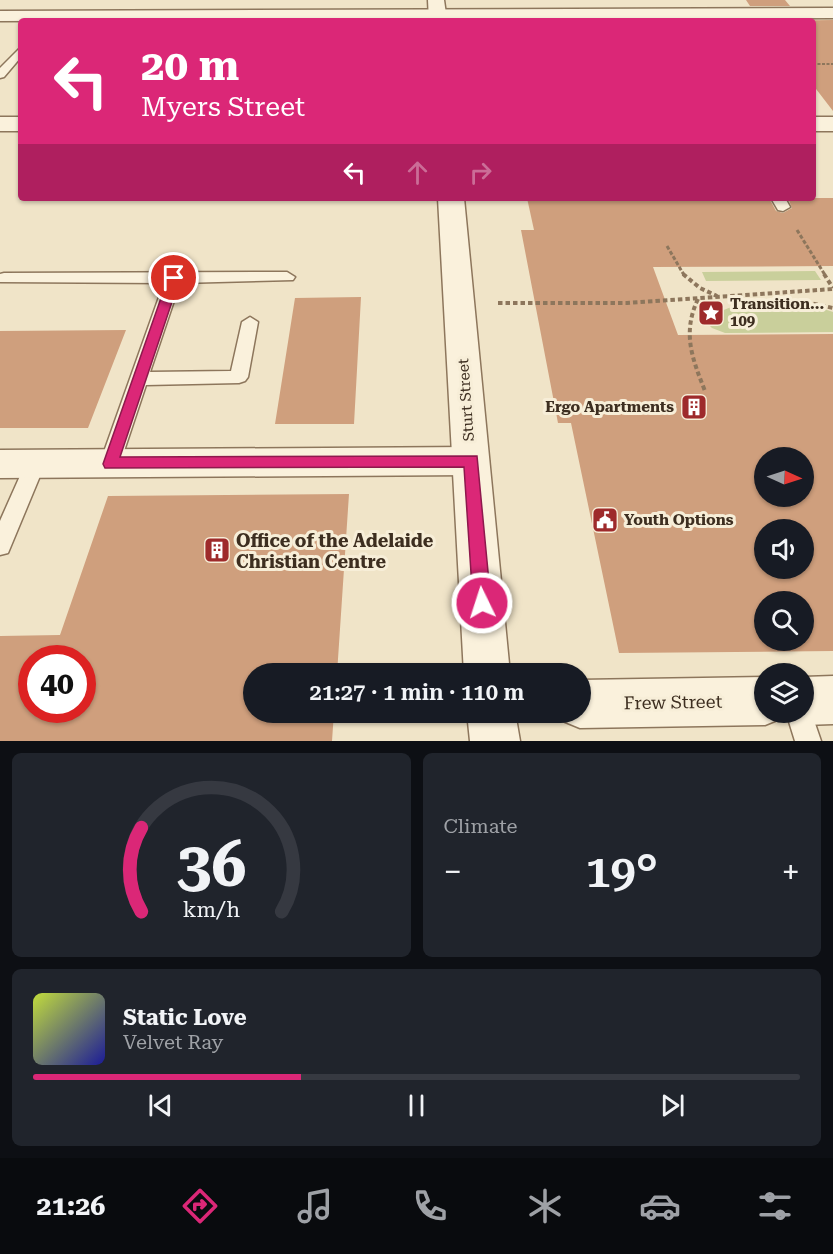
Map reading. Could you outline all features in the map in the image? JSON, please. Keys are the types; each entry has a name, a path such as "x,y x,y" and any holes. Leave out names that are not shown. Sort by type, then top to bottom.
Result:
{"street":[{"path":"0,16 280,18 437,12 833,13"},
{"path":"0,124 18,124"},
{"path":"816,124 833,124"},
{"name":"Sturt Street","path":"451,201 486,663"},
{"path":"18,464 471,461"},
{"path":"814,701 833,700"},
{"name":"Frew Street","path":"591,704 754,701"},
{"path":"491,723 493,741"}],"lane":[{"path":"0,75 18,54"},
{"path":"4,278 287,277"},
{"path":"110,464 174,278"},
{"path":"140,379 239,377 250,322"},
{"path":"0,546 18,464"},
{"path":"802,723 808,741"}],"path":[{"path":"816,64 833,64"},
{"path":"459,303 627,303 833,288 781,202"},
{"path":"667,246 677,268 686,278 702,290 720,297"},
{"path":"698,298 690,313 686,335 705,391"},
{"path":"776,306 810,303 833,308"}],"green space":[{"path":"815,271 821,280 706,281 702,272"},
{"path":"769,300 781,310 818,307 833,312 833,332 725,333 712,328 707,323 712,317 726,309"}],"building":[{"path":"746,0 785,0 790,6 750,6"},
{"path":"816,20 833,20 833,111 816,89"},
{"path":"816,198 833,198 833,266 653,267 678,335 833,334 833,651 619,653 571,423 558,423 521,230 534,230 528,201 771,201 776,211 783,213 792,208 789,201 816,201"},
{"path":"361,297 354,424 275,424 295,298"},
{"path":"126,330 88,428 0,428 0,331"},
{"path":"349,494 338,663 243,663 243,723 333,723 332,741 0,741 0,636 60,635 108,496"}],"place":[{"name":"Transition... 109","path":"711,313"},
{"name":"Ergo Apartments","path":"694,407"},
{"name":"Youth Options","path":"605,520"},
{"name":"Office of the Adelaide Christian Centre","path":"217,550"}],"route":[{"path":"174,278 110,464 471,461 482,603"}]}
